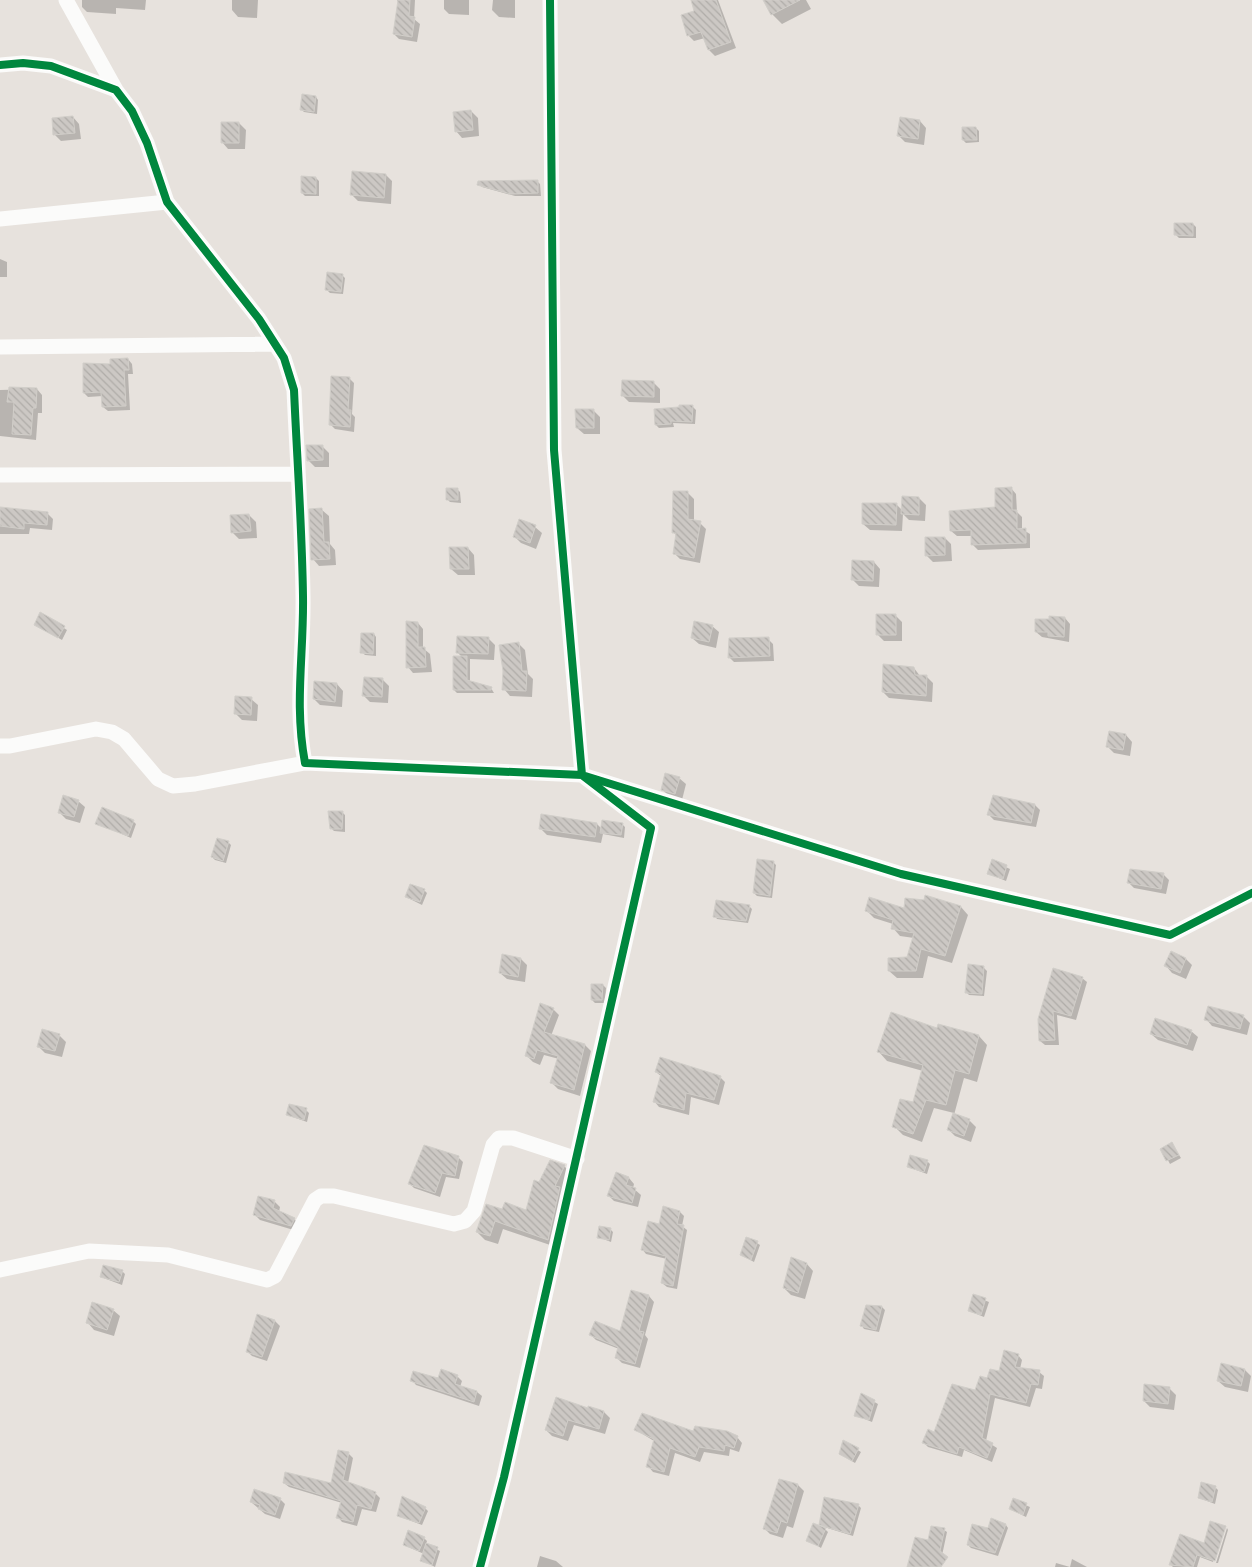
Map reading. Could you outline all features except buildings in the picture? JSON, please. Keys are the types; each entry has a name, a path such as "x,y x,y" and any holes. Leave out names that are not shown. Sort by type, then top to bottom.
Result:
{"street":[{"path":"66,0 116,90 132,111 147,143 167,202 260,319 284,358 294,390 303,596 299,723 304,763"},
{"path":"480,1567 504,1477 651,828 582,775 554,450 550,0"},
{"path":"0,65 23,63 51,66 116,90"},
{"path":"0,220 167,202"},
{"path":"0,347 275,344"},
{"path":"0,475 298,474"},
{"path":"0,746 10,746 96,729 112,732 124,739 158,779 173,786 196,784 304,763 582,775 901,874 1170,935 1252,893"},
{"path":"0,1270 89,1251 168,1255 267,1280 275,1276 315,1200 320,1196 334,1196 454,1224 466,1221 474,1211 493,1145 499,1138 513,1138 577,1159"}],"cycle path":[{"path":"480,1567 504,1477 651,828 582,775 554,450 550,0"},
{"path":"0,65 23,63 51,66 116,90 132,111 147,143 167,202 259,319 284,358 294,390 301,518 303,617 300,720 305,763 582,775 901,874 1170,935 1252,893"}]}
